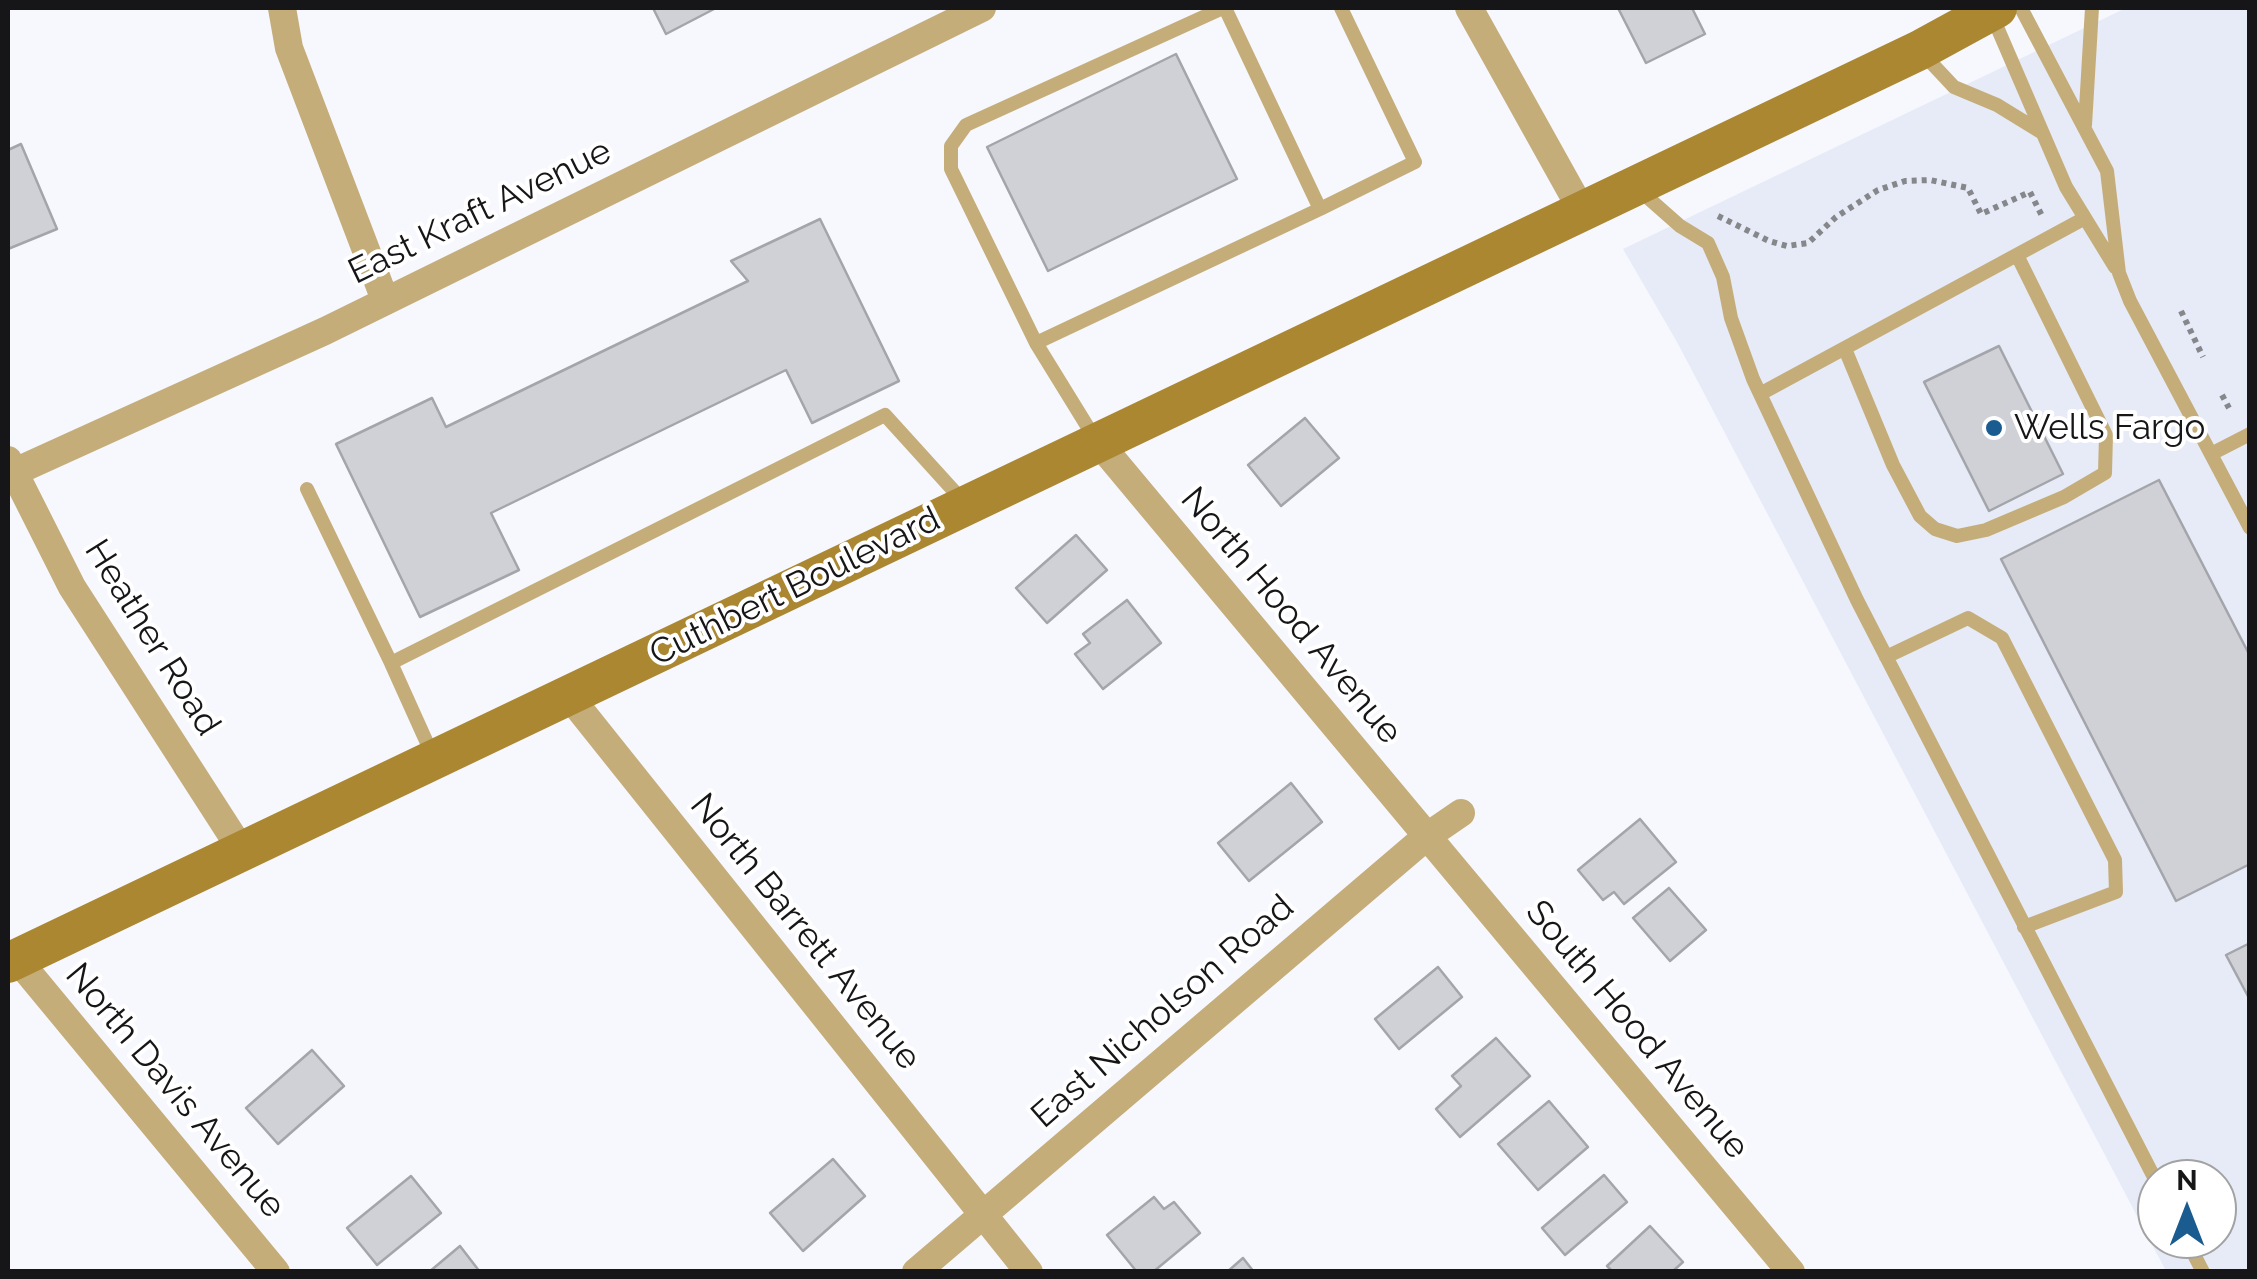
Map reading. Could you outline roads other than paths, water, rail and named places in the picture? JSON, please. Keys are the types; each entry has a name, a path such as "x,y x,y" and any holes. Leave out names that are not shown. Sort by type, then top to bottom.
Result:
{"main road":[{"name":"Cuthbert Boulevard","path":"12,961 2003,9"}],"street":[{"path":"282,8 289,48 385,300"},
{"name":"East Kraft Avenue","path":"10,469 326,332 982,8"},
{"path":"1469,8 1581,208"},
{"name":"North Hood Avenue","path":"1098,442 1426,836"},
{"name":"Heather Road","path":"10,469 72,587 242,851"},
{"name":"North Barrett Avenue","path":"569,696 1029,1272"},
{"name":"East Nicholson Road","path":"916,1272 1426,836 1462,814"},
{"name":"South Hood Avenue","path":"1426,836 1790,1272"},
{"name":"North Davis Avenue","path":"12,961 276,1272"}],"lane":[{"path":"1098,442 1036,343 952,169 952,146 966,125 1224,8 1320,209"},
{"path":"1036,343 1415,162 1341,8"},
{"path":"2085,126 2092,8"},
{"path":"2003,9 2085,126 2107,171 2119,273"},
{"path":"2003,9 2040,132 2119,273 2250,528"},
{"path":"1920,50 1954,88 1998,105 2040,132"},
{"path":"1634,186 1680,226 1708,243 1724,277 1731,318 1752,379 1886,657 2145,1159"},
{"path":"1760,394 2085,218"},
{"path":"1844,348 1893,465 1920,516 1934,529 1957,536 1986,530 2064,498 2105,472 2106,436 2018,255"},
{"path":"391,663 886,415 966,505"},
{"path":"2211,454 2250,434"},
{"path":"307,489 434,760"},
{"path":"1886,657 1968,618 2002,638 2115,860 2116,892 2024,927"}],"place":[{"name":"Wells Fargo","path":"1994,428"}]}
